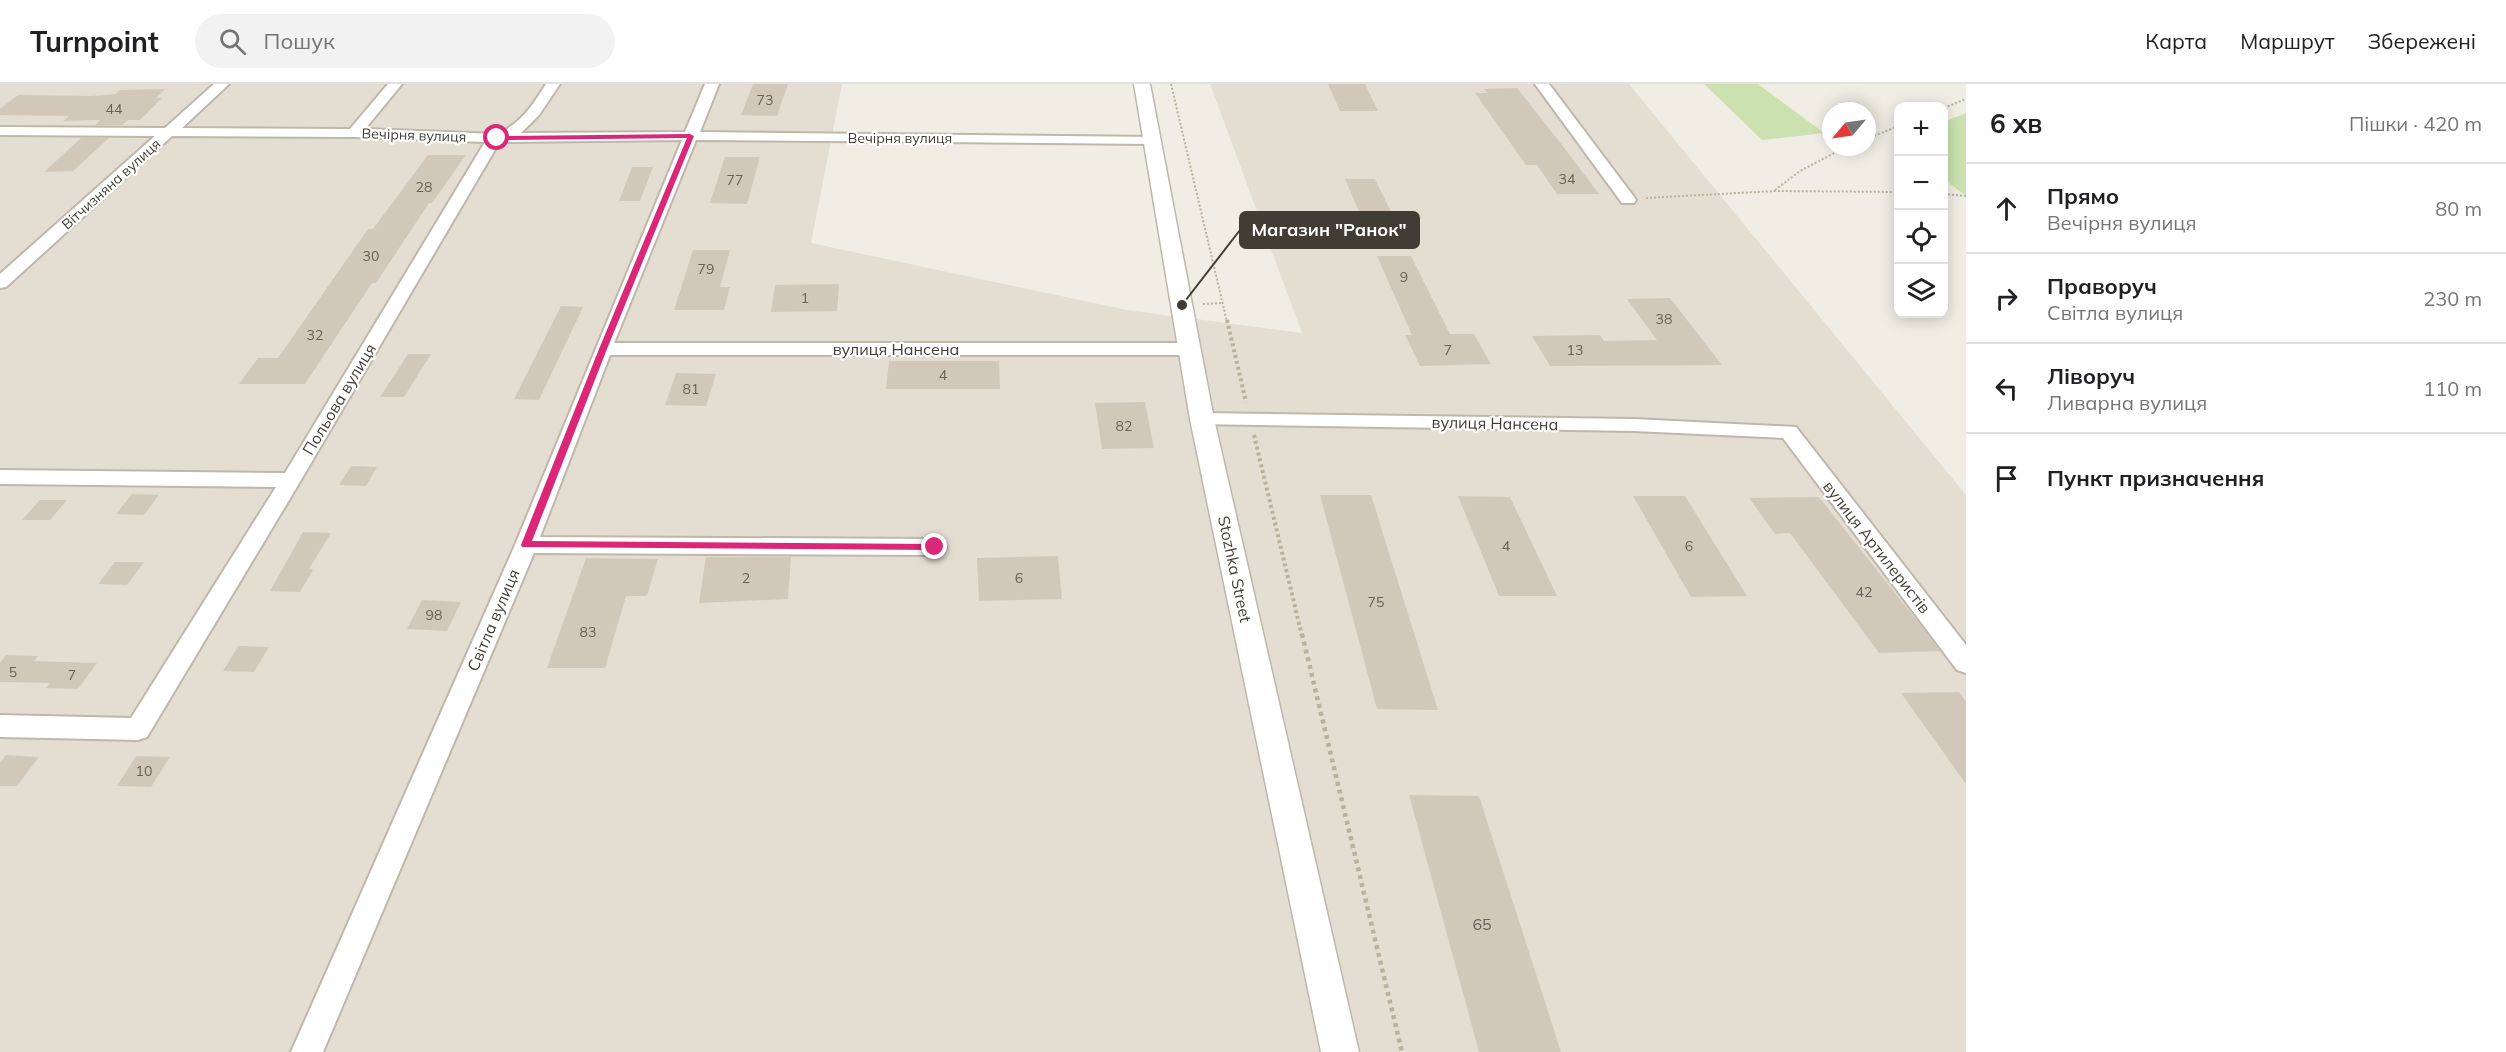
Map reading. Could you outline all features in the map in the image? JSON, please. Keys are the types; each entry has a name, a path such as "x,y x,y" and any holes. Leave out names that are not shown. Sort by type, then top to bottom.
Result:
{"street":[{"name":"Вітчизняна вулиця","path":"0,283 222,84"},
{"path":"354,133 395,84"},
{"name":"Польова вулиця","path":"0,726 138,729 291,480 490,145 497,138 521,127 533,115 553,84"},
{"name":"Світла вулиця","path":"307,1052 526,545 603,349 712,84"},
{"name":"Stozhka Street","path":"1142,84 1202,419 1340,1052"},
{"path":"1542,84 1628,200"},
{"name":"Вечірня вулиця","path":"0,131 354,133 497,138 690,136 1152,140"},
{"name":"вулиця Нансена","path":"603,349 1190,349"},
{"name":"вулиця Нансена","path":"1202,419 1634,425 1789,432"},
{"name":"вулиця Артилеристів","path":"1789,432 1966,663"},
{"path":"0,477 291,480"},
{"path":"526,545 935,547"},
{"path":"307,1052 313,1052"}],"path":[{"path":"1171,84 1402,1052"},
{"path":"1948,106 1966,99"},
{"path":"1876,135 1894,128"},
{"path":"1775,191 1800,171 1829,156"},
{"path":"1628,200 1775,191 1894,192"},
{"path":"1948,195 1966,196"}],"shaded area":[{"path":"0,84 842,84 811,243 1127,310 1302,333 1210,84 1629,84 1966,495 1966,1052 0,1052"}],"green space":[{"path":"1704,84 1758,84 1822,132 1762,140"},
{"path":"1966,113 1966,196 1948,182 1948,120"}],"building":[{"path":"753,84 788,84 777,116 741,115"},
{"path":"1328,84 1365,84 1378,111 1340,111"},
{"path":"1517,88 1599,194 1557,194 1537,165 1526,165 1475,93 1487,93 1484,89"},
{"path":"165,89 156,98 162,98 140,120 128,120 122,125 95,125 100,120 63,121 69,116 0,115 0,109 18,95 91,96 116,94 120,90"},
{"path":"81,138 109,138 73,171 44,172"},
{"path":"428,155 466,155 432,203 429,203 376,283 372,283 305,384 239,384 258,358 278,358 368,229 373,229"},
{"path":"725,157 760,157 747,204 710,203"},
{"path":"632,167 653,167 640,201 619,201"},
{"path":"1345,179 1375,179 1393,216 1361,216"},
{"path":"693,250 730,250 720,287 730,287 724,310 674,310"},
{"path":"1377,256 1411,256 1450,334 1474,334 1491,364 1420,366 1405,335 1412,335"},
{"path":"839,284 837,311 771,312 775,285"},
{"path":"1670,298 1722,365 1550,366 1532,336 1600,335 1604,341 1657,340 1627,299"},
{"path":"561,306 583,307 539,400 514,399"},
{"path":"408,354 431,354 404,397 380,397"},
{"path":"889,361 999,361 1000,389 886,389"},
{"path":"676,373 716,374 706,406 665,405"},
{"path":"1145,402 1154,448 1102,449 1095,403"},
{"path":"351,466 377,467 366,486 339,485"},
{"path":"132,494 159,495 144,515 116,514"},
{"path":"1320,495 1371,495 1438,710 1377,709"},
{"path":"1458,496 1510,497 1557,596 1499,596"},
{"path":"1633,496 1685,496 1747,596 1691,597"},
{"path":"1819,497 1940,651 1879,653 1790,533 1775,534 1749,498"},
{"path":"40,500 67,500 50,520 22,520"},
{"path":"303,532 331,533 309,569 313,570 300,592 270,591"},
{"path":"1058,556 1062,599 979,601 977,558"},
{"path":"706,557 791,557 788,599 699,603"},
{"path":"586,558 658,559 647,596 626,596 605,668 547,668"},
{"path":"115,562 144,562 127,585 98,584"},
{"path":"422,600 461,602 447,631 407,629"},
{"path":"238,646 269,647 254,672 223,671"},
{"path":"6,655 38,656 34,661 97,663 78,689 46,688 50,683 0,682 0,663"},
{"path":"1959,692 1966,702 1966,784 1901,693"},
{"path":"6,755 39,757 17,786 0,786 0,763"},
{"path":"136,756 170,757 151,787 117,786"},
{"path":"1409,795 1479,796 1561,1052 1479,1052"}],"place":[{"name":"Магазин \"Ранок\"","path":"1182,305"}],"route":[{"path":"497,138 690,136 526,545 935,547"}]}
